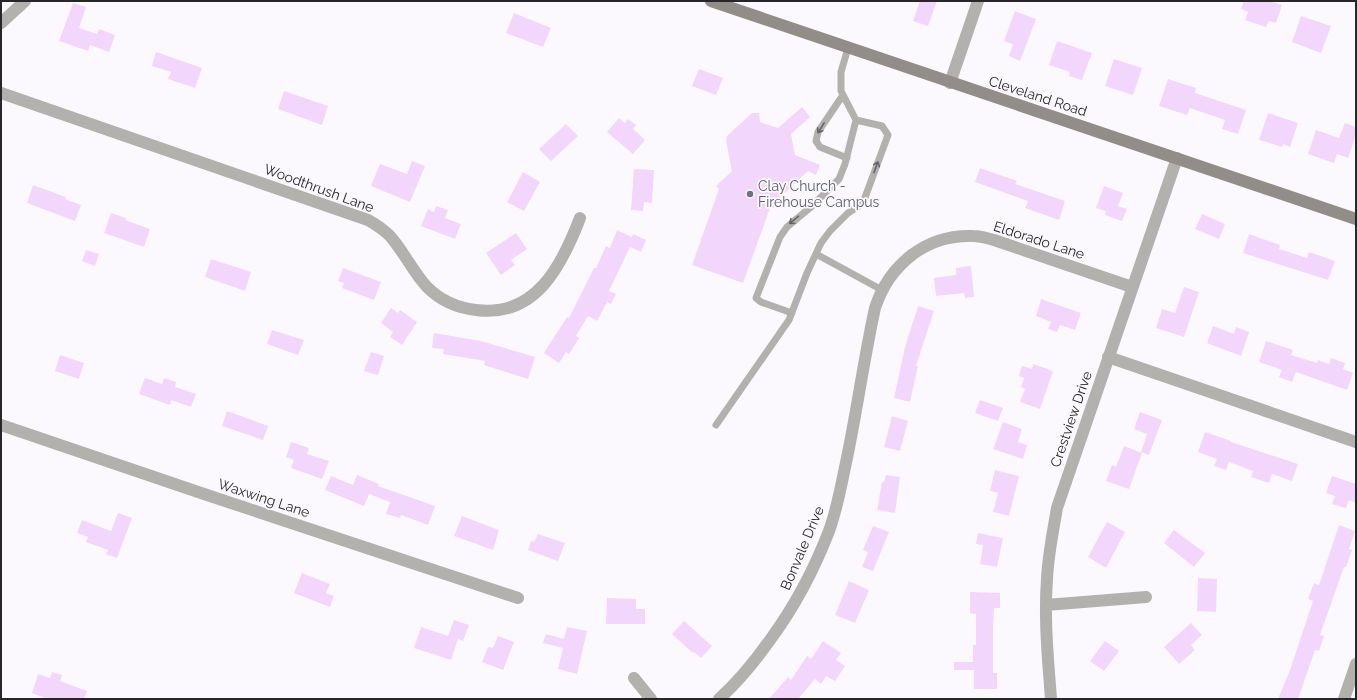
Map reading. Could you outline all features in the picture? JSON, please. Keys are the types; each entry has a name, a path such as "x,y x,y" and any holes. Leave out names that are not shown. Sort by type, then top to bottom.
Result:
{"main road":[{"name":"Cleveland Road","path":"711,1 1356,219"}],"street":[{"path":"1,23 25,1"},
{"path":"950,83 978,1"},
{"name":"Woodthrush Lane","path":"1,93 368,220 378,226 389,236 428,287 440,297 452,304 469,309 482,311 501,310 518,304 542,287 555,271 565,253 580,218"},
{"name":"Crestview Drive","path":"1051,699 1046,633 1046,605 1050,548 1057,508 1177,158"},
{"name":"Eldorado Lane","path":"857,406 874,308 882,290 896,268 906,258 921,247 946,238 974,236 994,240 1132,287"},
{"path":"1108,357 1356,442"},
{"name":"Bonvale Drive","path":"718,699 747,670 771,640 792,610 811,573 829,530 839,496 857,406"},
{"name":"Waxwing Lane","path":"1,425 518,598"},
{"path":"1046,605 1146,597"},
{"path":"1344,699 1356,664"},
{"path":"634,678 651,699"}],"lane":[{"path":"792,314 761,302 756,298 780,237 787,226 812,206 839,179 847,158 856,120 841,91 841,72 848,48"},
{"path":"843,95 818,132 816,141 820,147 847,158"},
{"path":"716,425 789,320 807,273 821,243 830,231 848,213 863,203 888,135 882,126 856,120"},
{"path":"816,254 882,290"}],"building":[{"path":"920,1 937,1 928,26 913,21"},
{"path":"1244,1 1269,1 1282,5 1276,23 1269,21 1266,27 1245,20 1248,12 1241,9"},
{"path":"73,3 86,7 79,28 97,34 99,29 115,35 109,52 90,45 88,51 59,41"},
{"path":"1015,11 1036,19 1020,61 1009,56 1013,44 1004,41"},
{"path":"514,13 551,28 543,47 506,33"},
{"path":"1301,16 1331,26 1321,53 1292,42"},
{"path":"1057,41 1092,53 1082,80 1069,76 1070,72 1049,65"},
{"path":"156,52 202,68 195,88 168,79 171,72 152,66"},
{"path":"1114,59 1142,68 1133,95 1105,86"},
{"path":"699,69 723,78 716,95 692,86"},
{"path":"1168,79 1196,88 1195,93 1246,110 1238,134 1222,129 1225,120 1190,108 1187,115 1159,106"},
{"path":"284,91 328,106 322,125 278,109"},
{"name":"Clay Church - Firehouse Campus","path":"802,107 810,117 791,134 795,155 820,165 816,175 808,171 778,199 779,207 770,208 743,283 692,265 719,189 716,186 732,171 726,141 727,136 752,113 759,113 760,122 778,128"},
{"path":"1268,113 1298,123 1290,147 1283,144 1282,147 1259,140"},
{"path":"619,118 625,123 628,119 636,125 633,129 645,140 633,154 607,132"},
{"path":"1345,123 1356,127 1356,135 1348,158 1337,154 1334,163 1308,154 1316,130 1339,138"},
{"path":"566,124 578,136 551,161 539,149"},
{"path":"412,161 425,166 410,202 371,186 380,164 407,174"},
{"path":"980,168 1017,181 1015,184 1065,201 1059,220 1025,208 1028,201 975,182"},
{"path":"634,169 654,170 652,203 644,202 643,211 631,210"},
{"path":"523,172 540,182 524,211 507,202"},
{"path":"33,185 66,197 65,199 81,205 75,221 27,203"},
{"path":"1104,186 1123,193 1118,206 1127,209 1122,221 1105,215 1106,211 1096,208"},
{"path":"436,206 448,210 445,218 461,224 455,239 421,226 428,209 434,212"},
{"path":"111,213 150,229 144,247 104,233"},
{"path":"1202,214 1225,224 1219,239 1195,229"},
{"path":"617,230 632,237 633,234 646,240 641,252 630,247 609,291 616,294 611,304 607,302 597,321 588,316 576,336 579,338 569,354 566,352 559,363 544,353 567,317 569,318 606,246 610,248"},
{"path":"516,233 527,249 511,260 515,265 501,275 486,253"},
{"path":"1249,234 1280,245 1279,249 1307,258 1309,252 1335,261 1328,280 1243,253"},
{"path":"86,250 99,254 95,266 82,261"},
{"path":"211,259 251,272 245,291 205,277"},
{"path":"971,266 974,297 965,298 964,293 936,296 934,278 956,275 956,268"},
{"path":"343,268 381,282 374,300 342,288 344,283 338,281"},
{"path":"1184,287 1199,292 1184,337 1156,328 1162,309 1175,313"},
{"path":"1041,299 1081,313 1075,330 1060,325 1057,332 1048,329 1051,322 1036,316"},
{"path":"918,306 934,311 916,366 918,366 910,402 894,398 905,347"},
{"path":"391,308 398,313 400,310 417,322 402,345 390,337 393,332 381,323"},
{"path":"1213,326 1234,334 1236,327 1249,332 1241,356 1207,343"},
{"path":"272,330 304,340 298,355 267,344"},
{"path":"434,333 481,341 535,357 528,379 484,365 485,361 443,354 444,349 432,348"},
{"path":"1266,341 1293,350 1291,355 1317,363 1318,360 1329,364 1331,358 1345,363 1343,369 1353,373 1347,390 1296,372 1292,382 1279,377 1282,370 1259,362"},
{"path":"371,352 384,356 378,375 364,371"},
{"path":"60,355 84,363 79,379 55,371"},
{"path":"1033,364 1053,371 1040,409 1020,402 1025,389 1021,387 1024,378 1019,376 1022,366 1032,369"},
{"path":"145,378 162,384 164,378 176,382 175,387 196,394 191,407 171,400 170,405 139,394"},
{"path":"980,400 1003,408 998,421 975,413"},
{"path":"227,411 268,426 263,440 222,426"},
{"path":"1140,412 1162,420 1149,455 1141,452 1147,434 1134,429"},
{"path":"892,416 908,421 900,451 884,447"},
{"path":"1003,422 1022,429 1018,442 1027,445 1023,459 993,449"},
{"path":"1205,432 1298,464 1292,481 1272,474 1269,483 1251,477 1253,471 1229,462 1226,470 1214,466 1217,459 1198,452"},
{"path":"291,442 309,448 307,454 329,461 322,479 291,468 294,460 286,457"},
{"path":"1124,446 1142,453 1129,489 1106,481 1112,465 1116,467"},
{"path":"995,470 1019,476 1009,516 993,512 998,493 990,491"},
{"path":"357,475 379,484 378,486 435,506 428,525 401,515 400,518 386,514 390,502 369,494 364,506 325,490 331,476 353,485"},
{"path":"886,475 900,477 895,513 877,510 882,482 884,482"},
{"path":"1332,476 1356,484 1356,503 1349,500 1346,508 1332,504 1335,496 1326,493"},
{"path":"118,513 132,518 117,558 106,554 108,550 86,542 88,537 77,533 82,520 111,531"},
{"path":"462,516 499,530 493,550 454,536"},
{"path":"1107,522 1125,532 1106,568 1088,557"},
{"path":"1339,525 1355,531 1349,549 1352,550 1346,567 1344,567 1320,635 1324,636 1319,651 1315,650 1298,699 1278,699 1290,670 1313,601 1308,599 1314,583 1319,585"},
{"path":"873,526 889,532 873,571 862,567 868,552 863,550"},
{"path":"1174,530 1205,553 1194,567 1164,543"},
{"path":"978,533 1003,538 997,567 980,564 983,545 976,544"},
{"path":"538,534 565,543 558,561 528,550 531,541 534,542"},
{"path":"302,573 330,584 326,593 334,596 330,607 294,593"},
{"path":"1198,578 1217,579 1216,612 1197,611"},
{"path":"849,581 869,590 855,623 835,615"},
{"path":"970,592 1000,593 1000,608 994,608 993,629 993,673 997,673 997,689 974,689 974,670 954,670 954,662 973,662 973,645 976,645 976,614 970,613"},
{"path":"607,598 636,599 636,609 645,609 645,624 606,624"},
{"path":"454,620 469,625 463,641 458,639 451,660 414,648 421,627 448,636"},
{"path":"684,621 712,646 701,658 694,652 693,653 672,634"},
{"path":"1191,623 1202,635 1191,645 1195,650 1179,664 1164,647"},
{"path":"567,627 587,631 577,674 558,669 563,648 543,643 546,634 564,639"},
{"path":"498,636 514,642 503,670 482,662 488,647 493,648"},
{"path":"823,641 841,653 836,660 845,666 835,681 826,676 821,684 815,679 798,699 769,699 788,677 791,680 807,656 811,659"},
{"path":"1105,641 1119,651 1104,671 1090,661"},
{"path":"52,672 62,675 60,681 87,691 84,699 48,699 32,693 38,674 50,678"}],"place":[{"name":"Clay Church - Firehouse Campus","path":"750,194"}]}
